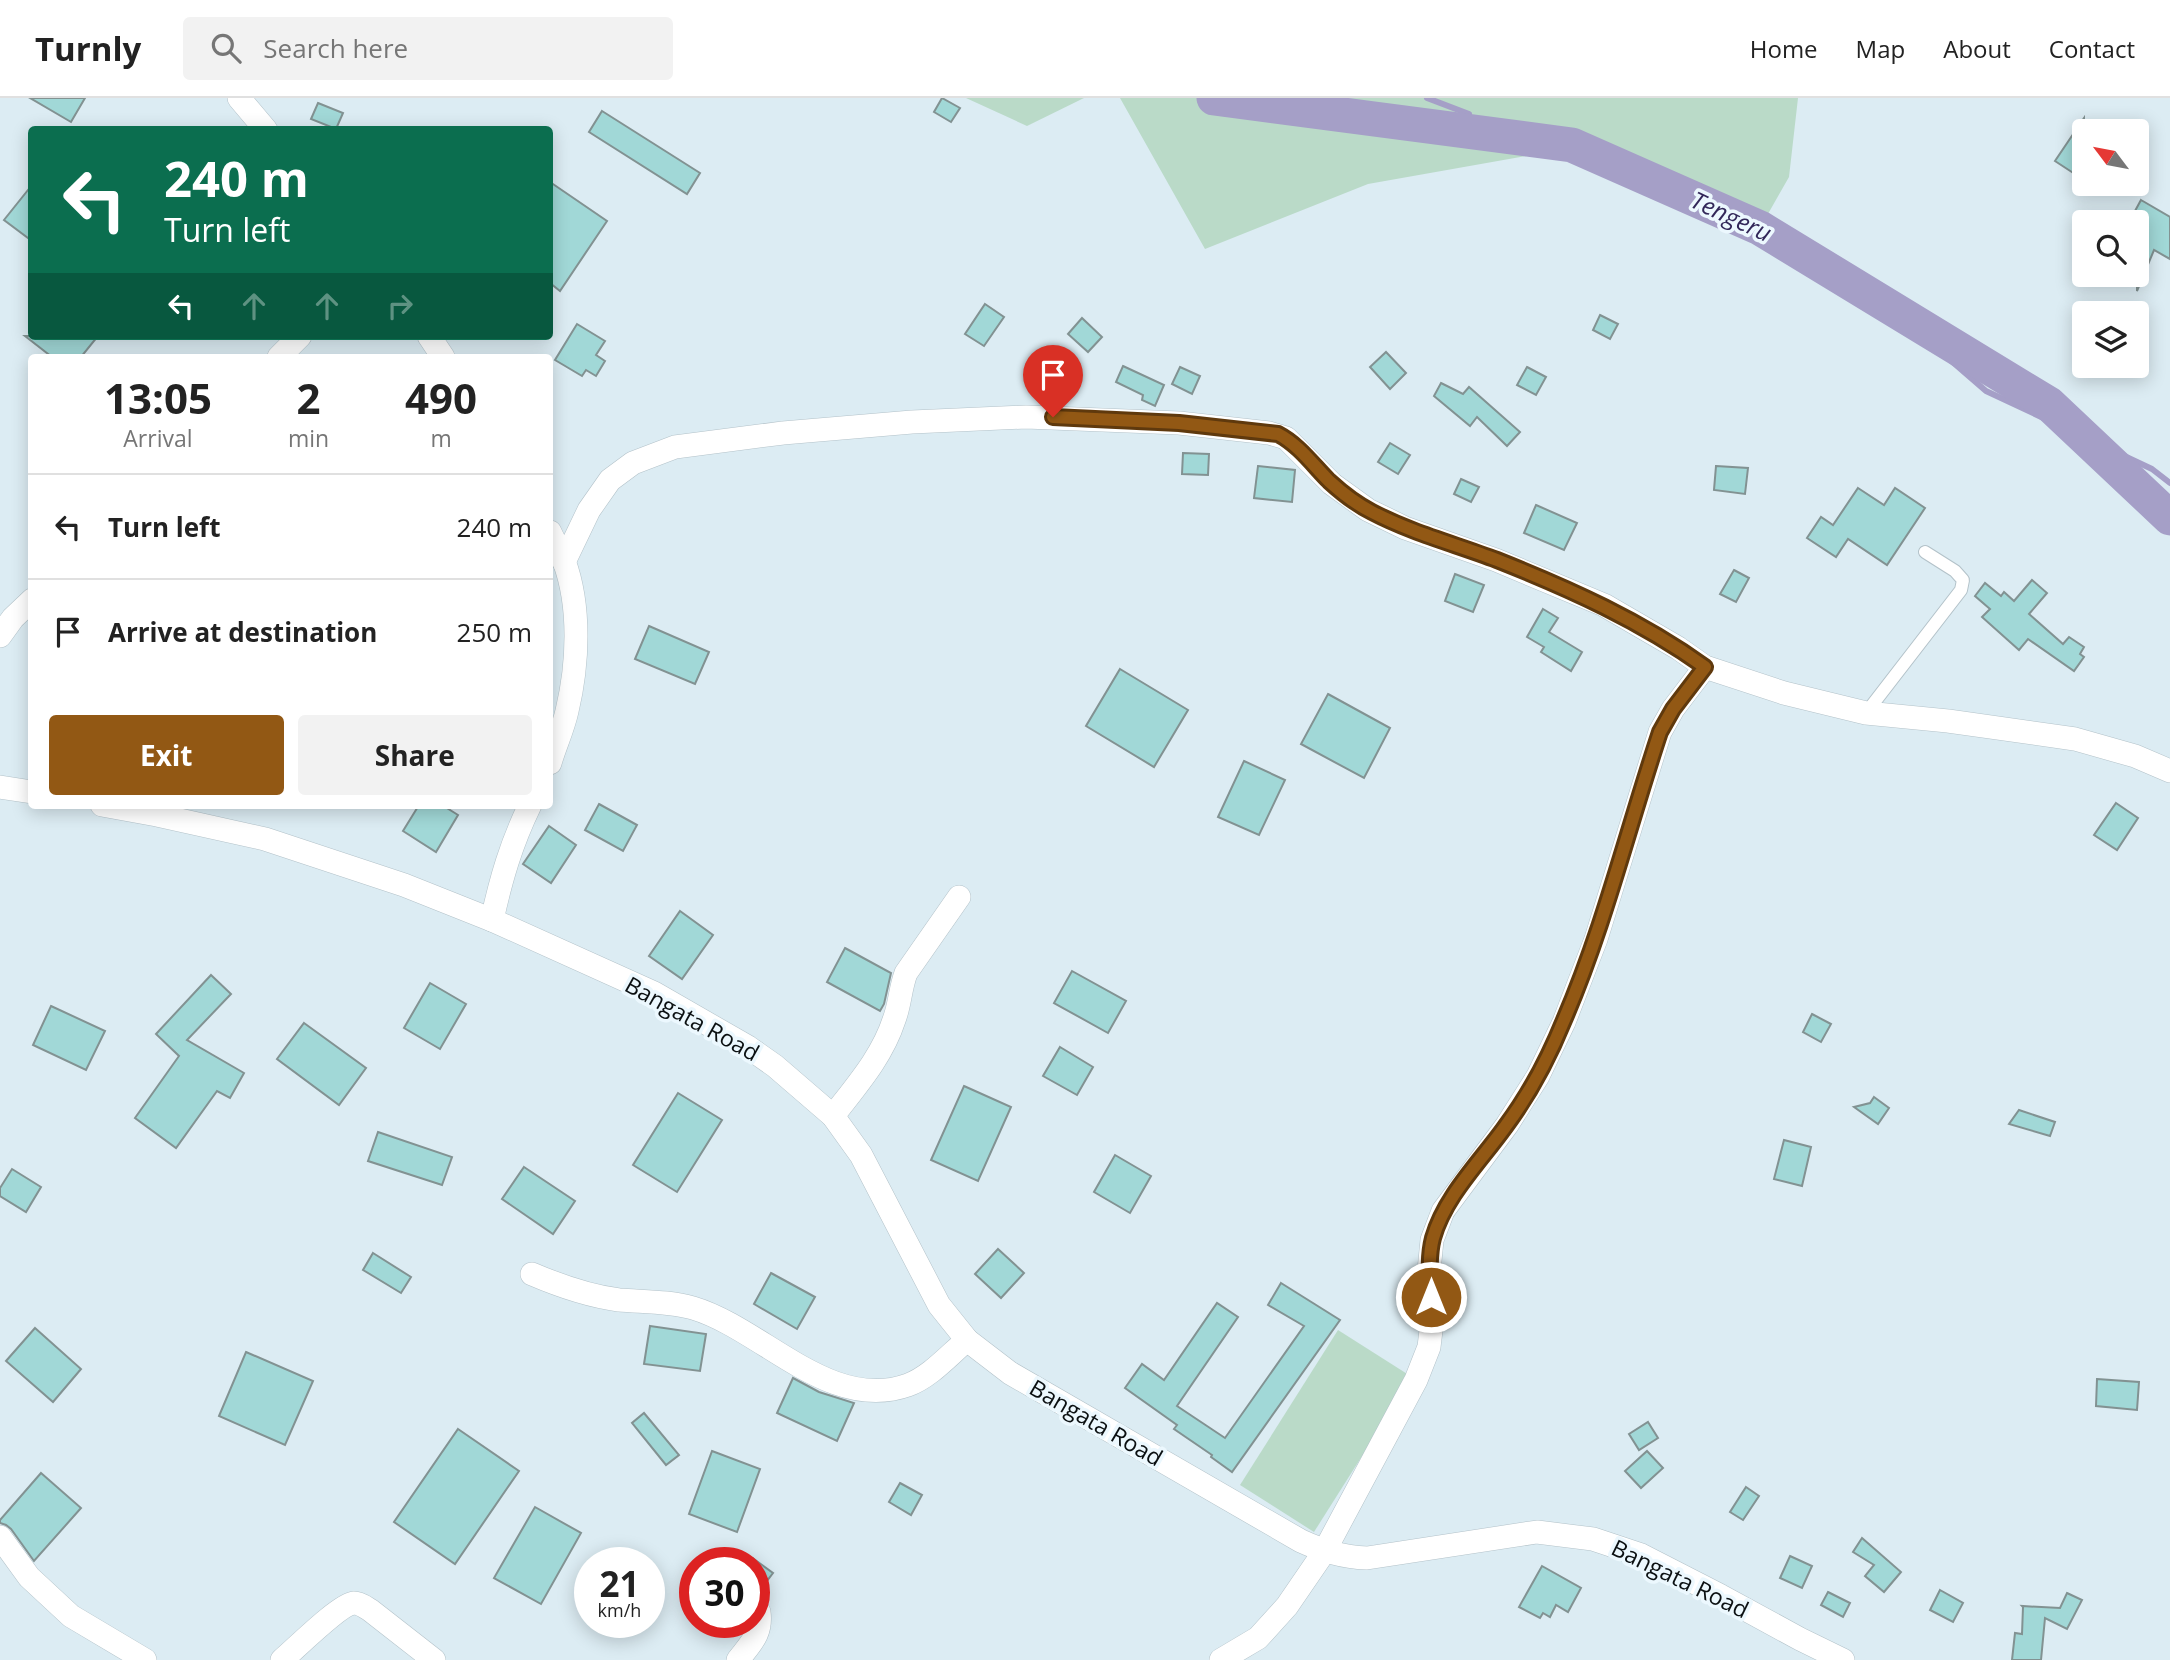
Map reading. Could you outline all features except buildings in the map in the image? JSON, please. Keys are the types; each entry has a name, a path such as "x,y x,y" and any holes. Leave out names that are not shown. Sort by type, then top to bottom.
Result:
{"street":[{"path":"239,98 263,126"},
{"path":"282,354 296,340"},
{"path":"564,562 589,510 610,480 633,463 675,447 783,433 958,419 1080,418 1191,424 1278,434 1292,443 1332,484 1368,510 1405,528 1496,560 1604,605 1646,628 1705,667 1784,693 1866,713 1948,721 2075,739 2135,756 2170,771"},
{"path":"553,538 564,562 576,632 573,680 566,714 553,754"},
{"path":"0,636 28,604"},
{"path":"1221,1660 1258,1638 1287,1606 1324,1552 1416,1380 1429,1347 1432,1322 1430,1261 1433,1240 1443,1211 1507,1125 1538,1076 1559,1032 1595,939 1660,732 1673,709 1705,667"},
{"path":"0,787 28,791"},
{"name":"Bangata Road","path":"123,809 265,839 404,886 492,920 654,993 748,1047 775,1066 833,1116 861,1155 939,1305 967,1340 993,1362 1037,1390 1280,1531 1324,1552 1344,1557 1386,1557 1537,1532 1594,1539 1641,1555 1843,1660"},
{"path":"492,920 503,869 528,809"},
{"path":"833,1116 882,1048 895,1019 906,973 959,897"},
{"path":"532,1274 563,1287 617,1300 693,1308 720,1318 827,1381 864,1390 878,1391 909,1385 923,1377 967,1340"},
{"path":"0,1538 29,1577 71,1616 145,1660"},
{"path":"282,1660 340,1609 351,1603 360,1604 370,1610 434,1660"},
{"path":"738,1660 755,1638"}],"lane":[{"path":"1866,713 1961,590 1963,580 1955,571 1925,552"}],"green space":[{"path":"966,98 1084,98 1027,126"},
{"path":"1120,98 1798,98 1789,177 1760,228 1560,150 1368,184 1205,249"},
{"path":"1338,1330 1412,1377 1314,1532 1240,1485"}],"waterway":[{"name":"Tengeru","path":"1214,98 1572,145 1760,228 2049,404 2170,518"},
{"path":"1427,98 1469,114"},
{"name":"Tengeru","path":"1603,166 1829,255 1986,391 2152,469 2170,483"}],"route":[{"path":"1053,417 1179,423 1278,434 1292,443 1332,484 1368,510 1405,528 1496,560 1604,605 1646,628 1705,667 1673,709 1660,732 1595,939 1564,1022 1538,1076 1507,1125 1443,1211 1433,1240 1429,1271 1431,1297"}]}
